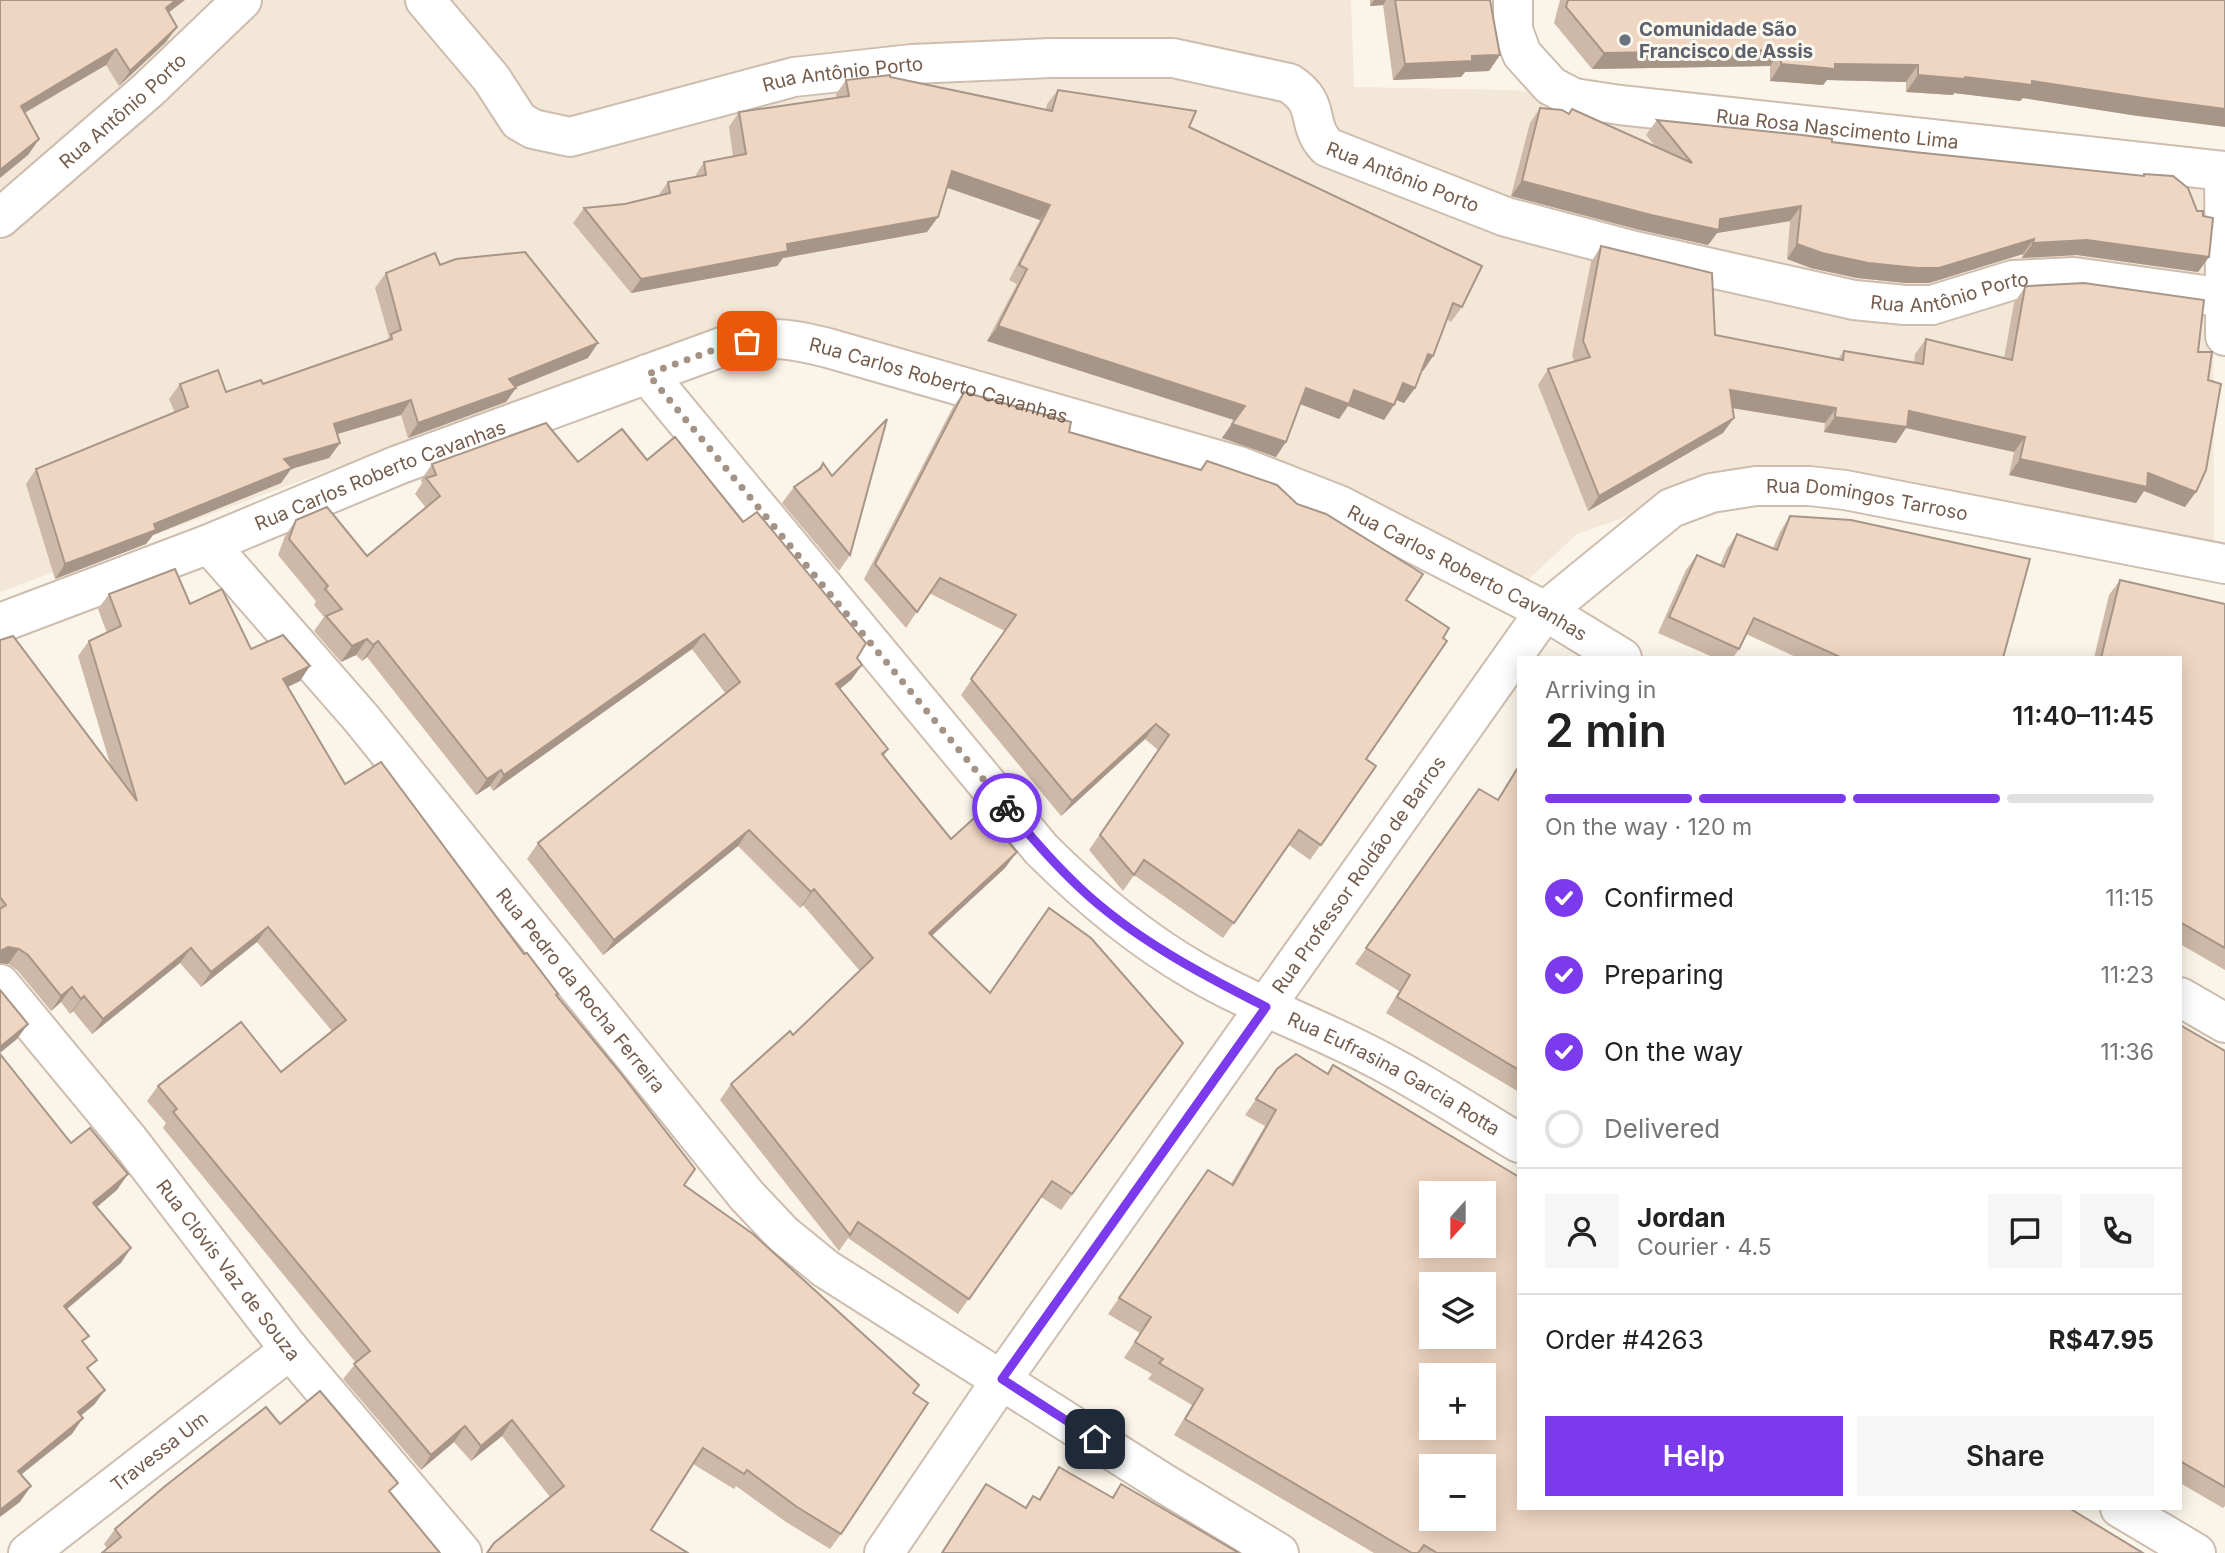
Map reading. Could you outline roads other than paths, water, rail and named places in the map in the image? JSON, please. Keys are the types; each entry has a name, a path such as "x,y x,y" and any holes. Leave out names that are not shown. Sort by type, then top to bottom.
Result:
{"street":[{"name":"Rua Antônio Porto","path":"0,218 148,90 242,0"},
{"name":"Rua Antônio Porto","path":"425,0 491,78 519,121 533,129 570,137 678,107 807,76 926,64 1051,58 1173,58 1289,83 1302,91 1308,99 1315,130 1327,147 1506,217 1634,251 1800,289 1854,300 1932,305 2013,280 2074,277 2225,298"},
{"name":"Rua Rosa Nascimento Lima","path":"1513,0 1513,30 1522,54 1551,86 1574,99 2225,171"},
{"path":"2225,171 2225,284"},
{"path":"2225,305 2225,336"},
{"name":"Rua Carlos Roberto Cavanhas","path":"0,623 209,544 398,465 730,344 763,338 800,341 828,348 1226,462 1284,482 1339,505 1545,611 1619,656"},
{"name":"Rua Eufrasina Garcia Rotta","path":"648,374 1041,849 1082,890 1148,940 1195,971 1380,1060 1517,1142"},
{"name":"Rua Domingos Tarroso","path":"1545,611 1671,508 1711,493 1756,486 1809,486 1845,490 2225,564"},
{"name":"Rua Pedro da Rocha Ferreira","path":"209,544 361,718 756,1206 783,1234 827,1269 1165,1484 1279,1553"},
{"name":"Rua Professor Roldão de Barros","path":"884,1553 1002,1379 1545,611"},
{"name":"Rua Clóvis Vaz de Souza","path":"0,984 128,1139 290,1350 462,1553"},
{"path":"2182,998 2225,1023"},
{"name":"Travessa Um","path":"29,1553 290,1350"},
{"path":"2123,1510 2196,1553"}],"place":[{"name":"Comunidade São Francisco de Assis","path":"1625,40"}]}
